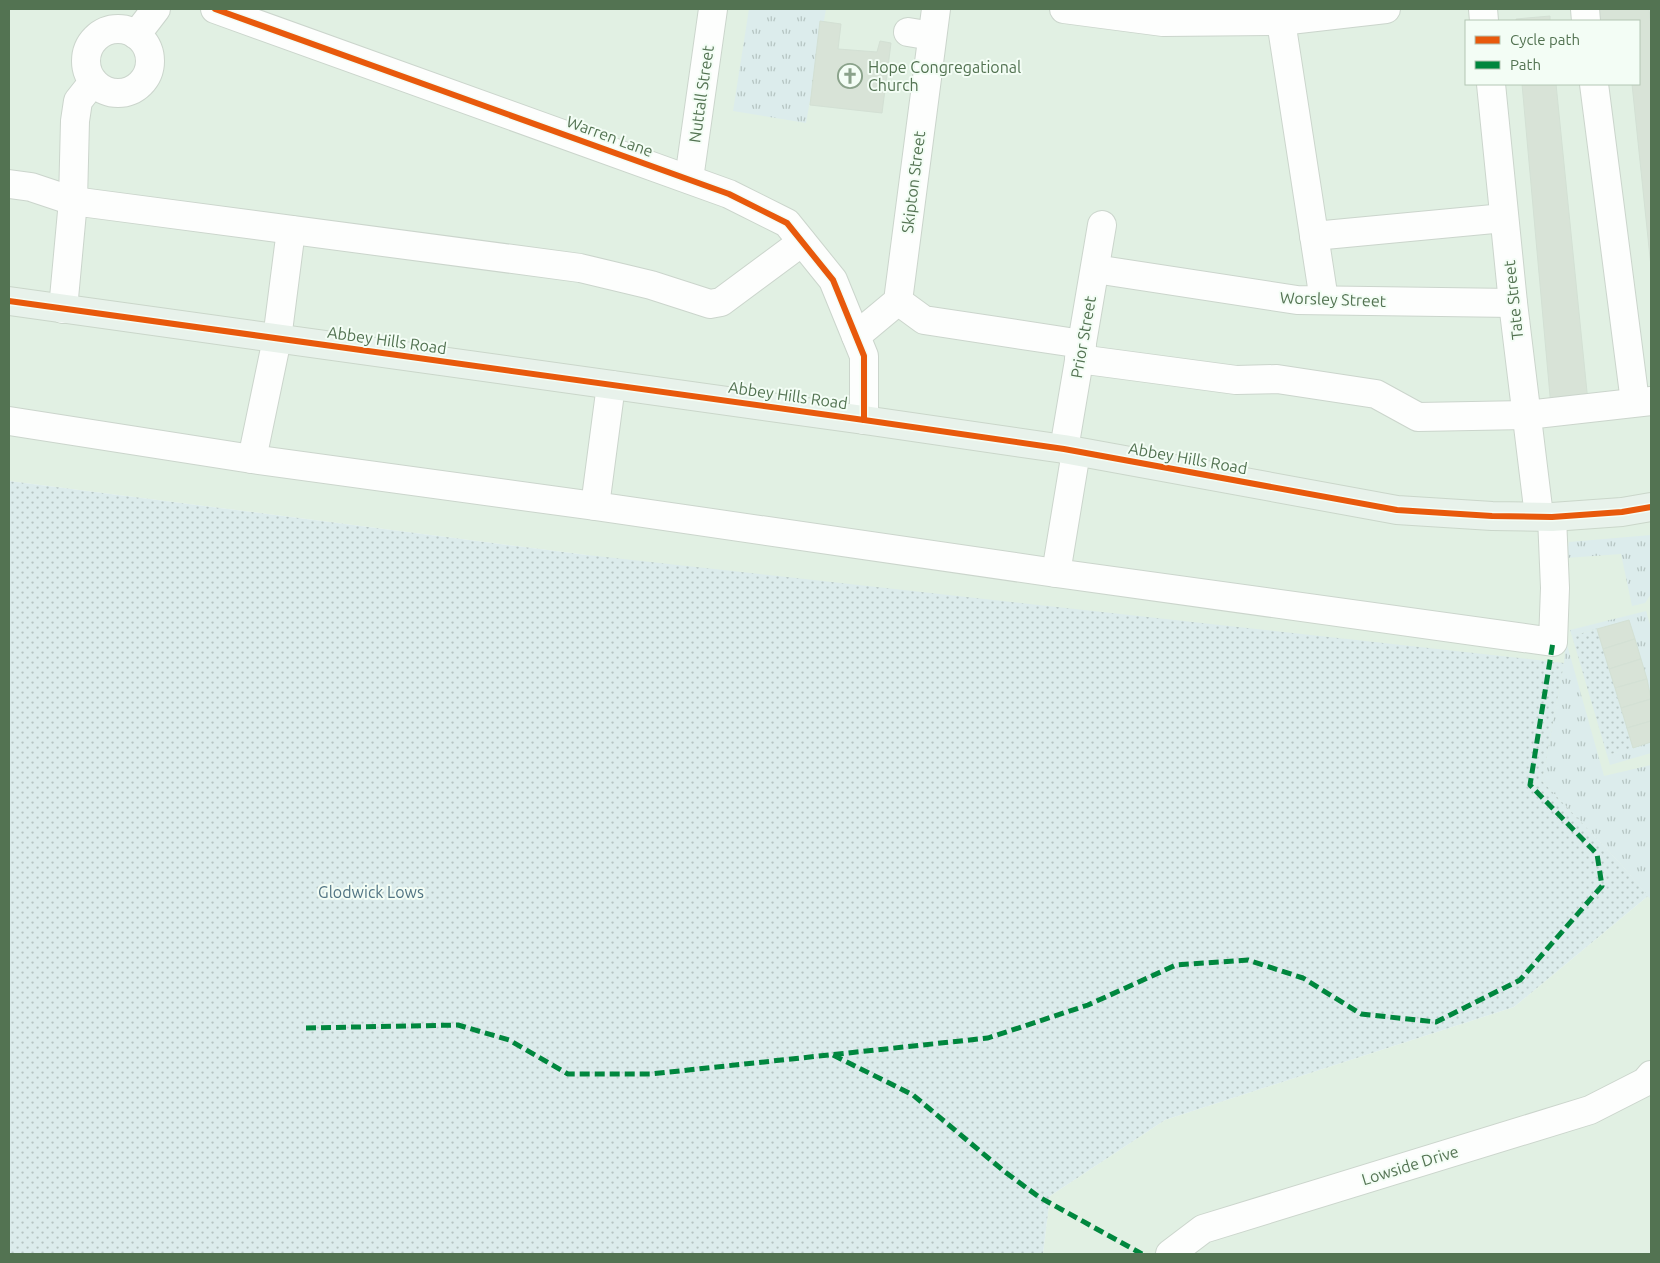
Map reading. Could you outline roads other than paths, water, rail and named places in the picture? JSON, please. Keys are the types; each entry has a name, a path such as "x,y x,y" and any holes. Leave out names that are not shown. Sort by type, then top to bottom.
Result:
{"main road":[{"name":"Abbey Hills Road","path":"9,301 1070,450 1397,510 1492,516 1546,517 1622,512 1651,507"}],"street":[{"path":"136,35 156,9"},
{"name":"Warren Lane","path":"215,9 729,194 787,223 832,280 864,356 864,420"},
{"name":"Nuttall Street","path":"690,180 713,9"},
{"name":"Skipton Street","path":"898,301 920,34 936,9"},
{"path":"1064,9 1281,21 1386,9"},
{"path":"1281,21 1324,300"},
{"path":"120,29 136,35 140,37 146,46 150,56 150,67 146,78 139,86 125,92 110,93 100,88 93,82 86,62 87,52 91,43 99,35 109,30 120,29"},
{"path":"63,309 73,200 75,122 78,101 93,82"},
{"name":"Tate Street","path":"1056,573 1553,642 1555,588 1546,517 1527,415 1513,303 1491,85"},
{"path":"856,336 898,301 924,320 1081,352 1236,380 1277,379 1376,394 1418,417 1527,415 1643,401 1594,85"},
{"path":"9,184 31,187 73,200 580,268 651,285 710,304 721,302 802,242"},
{"path":"1314,236 1504,218"},
{"name":"Prior Street","path":"1056,573 1081,352 1102,225"},
{"path":"252,459 278,339 291,230"},
{"name":"Worsley Street","path":"1095,269 1296,300 1513,303"},
{"path":"595,506 611,385"},
{"path":"9,421 252,459 595,506 1056,573"},
{"name":"Lowside Drive","path":"1170,1254 1203,1229 1590,1110 1645,1082 1651,1075"}],"place":[{"name":"Hope Congregational Church","path":"850,76"}],"park label":[{"name":"Glodwick Lows","path":"371,892"}]}
